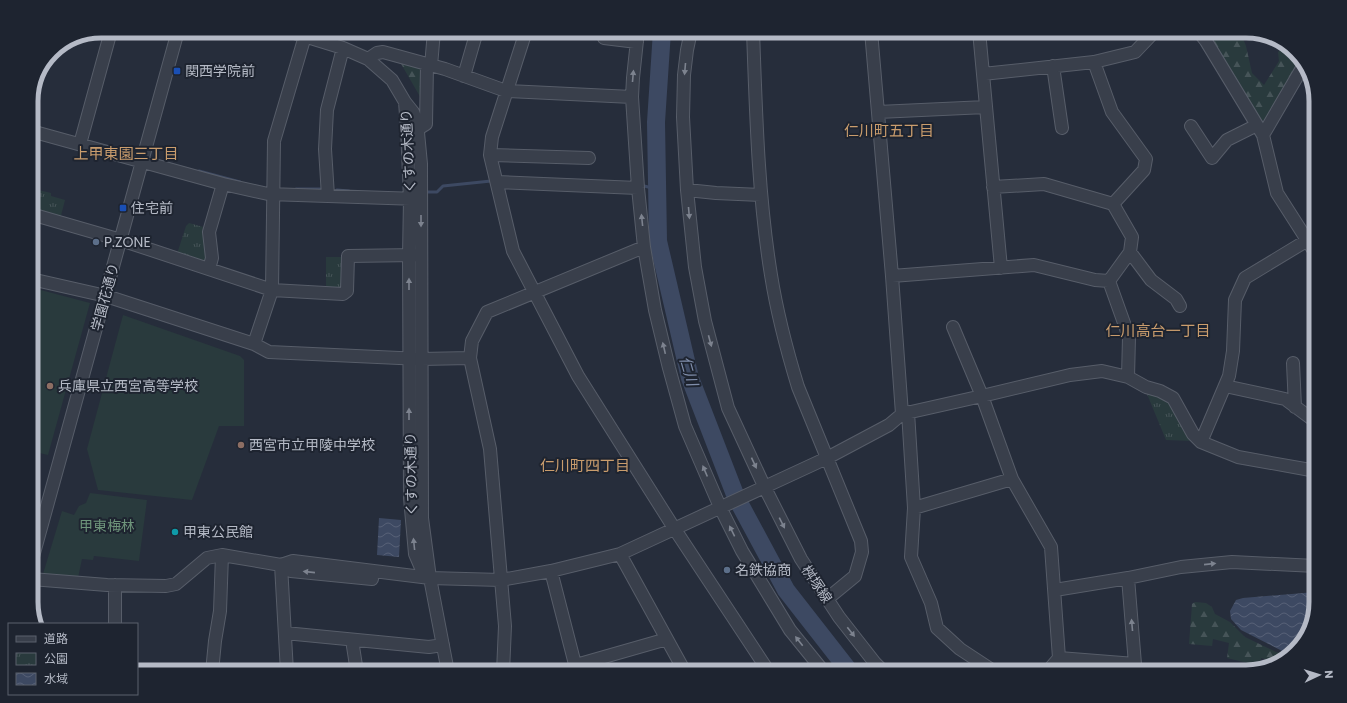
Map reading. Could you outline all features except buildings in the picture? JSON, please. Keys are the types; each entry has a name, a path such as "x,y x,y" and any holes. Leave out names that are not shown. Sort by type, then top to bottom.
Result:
{"street":[{"path":"80,144 109,38"},
{"name":"学園花通り","path":"38,539 176,38"},
{"path":"254,344 272,290 274,141 303,38"},
{"path":"310,38 343,48 368,59 392,80 405,102"},
{"path":"418,129 426,124 429,66 433,38"},
{"path":"464,76 475,38"},
{"path":"523,38 492,136 490,155 513,251 578,376 674,528 764,665"},
{"path":"638,38 632,97 638,188 644,247 655,310 685,426 720,507 742,551 790,630 818,665"},
{"name":"桝塚線","path":"690,38 684,75 683,117 687,190 694,267 705,321 728,408 765,488 801,559 827,599 878,665"},
{"path":"753,38 761,195 771,277 791,364 798,387 861,540 862,552 855,576 827,599"},
{"path":"873,38 892,276 914,508 911,557 931,603 937,628 960,649 984,665"},
{"path":"980,38 1001,268"},
{"path":"983,74 1094,62 1135,52 1148,38"},
{"path":"1204,38 1260,130 1277,193 1309,233"},
{"path":"328,196 325,149 327,110 343,48"},
{"path":"368,59 377,53 383,52 464,76 506,91 632,97"},
{"path":"1094,62 1112,112 1146,159 1144,170 1113,204"},
{"path":"1053,66 1062,128"},
{"path":"1191,126 1212,158 1227,140 1260,130 1300,69"},
{"name":"くすの木通り","path":"405,102 413,112 417,122 421,164 416,199 415,255 409,359 410,498 415,554 421,568 430,578"},
{"name":"くすの木通り","path":"405,102 416,199"},
{"path":"878,112 986,107"},
{"path":"38,134 223,184 268,194 416,199"},
{"path":"490,155 589,158"},
{"path":"496,182 638,188"},
{"path":"209,269 212,258 209,232 223,184"},
{"path":"993,187 1044,184 1113,204 1132,237 1130,252 1108,281"},
{"path":"687,190 761,195"},
{"path":"38,216 121,240 272,290 343,294 347,291 348,256 415,255"},
{"path":"1201,442 1229,376 1233,351 1235,300 1245,278 1309,239"},
{"path":"503,665 505,626 490,449 470,358 472,341 487,312 644,247"},
{"path":"1130,252 1151,280 1176,299 1180,306"},
{"name":"くすの木通り","path":"415,255 421,359 422,518 430,578 447,665"},
{"path":"892,276 1034,265 1094,280 1108,281"},
{"path":"38,281 106,296 254,344 269,352 409,359 470,358"},
{"path":"1108,281 1129,337 1128,377"},
{"path":"953,327 982,396 1012,479 1051,547 1059,658 1053,665"},
{"path":"1293,363 1295,407"},
{"path":"38,580 115,585 166,586 176,584 207,558 222,554 281,565 292,570 420,583 430,578 502,580 551,571 620,554 827,458 889,425 905,413 1076,374 1102,371 1128,377 1146,387 1160,391 1173,398 1193,434 1201,442 1238,458 1309,470"},
{"path":"1225,386 1285,399 1309,417"},
{"path":"914,508 1012,479"},
{"path":"213,665 220,611 222,554"},
{"path":"620,554 681,665"},
{"path":"1055,590 1128,578 1181,567 1232,562 1309,566"},
{"path":"281,565 287,665"},
{"path":"551,571 575,665"},
{"path":"1128,578 1137,665"},
{"path":"115,585 115,623"},
{"path":"285,633 429,647 443,645"},
{"path":"588,665 667,639"},
{"path":"352,640 356,665"},
{"path":"1059,658 1114,665"}],"green space":[{"path":"1211,38 1243,38 1252,73 1264,85 1279,61 1278,52 1282,49 1293,59 1298,67 1271,117 1262,121"},
{"path":"400,62 421,69 422,100"},
{"path":"38,190 51,193 51,196 65,200 60,219 38,211"},
{"path":"189,223 207,228 209,256 206,264 177,254 186,226"},
{"path":"326,257 344,257 344,286 339,290 326,290"},
{"name":"兵庫県立西宮高等学校","path":"38,289 90,303 48,455 38,453"},
{"path":"123,315 240,356 244,360 244,426 219,426 192,500 98,490 87,449"},
{"path":"1147,394 1156,394 1170,402 1192,441 1166,440"},
{"name":"甲東梅林","path":"90,493 147,500 139,561 94,556 93,560 82,559 78,578 43,574 62,511 74,515 79,506 86,503"},
{"path":"1195,602 1206,603 1212,607 1215,614 1230,622 1245,637 1282,653 1270,660 1261,658 1260,663 1253,664 1227,658 1229,643 1213,639 1212,646 1189,644 1192,604"},
{"path":"1088,663 1111,665 1088,665"}],"water":[{"path":"379,518 401,520 399,557 377,555"},
{"path":"1309,593 1307,619 1303,630 1288,649 1284,652 1241,630 1231,619 1230,611 1236,600 1243,598"}],"waterway":[{"name":"仁川","path":"662,38 656,122 658,241 690,378 736,497 786,590 845,665"},
{"path":"199,171 240,182"},
{"path":"428,192 437,192 443,186 491,181"},
{"path":"644,186 657,189"},
{"path":"296,189 322,189"},
{"path":"337,190 349,191"}],"place":[{"name":"関西学院前","path":"177,71"},
{"name":"住宅前","path":"123,208"},
{"name":"P.ZONE","path":"96,242"},
{"name":"兵庫県立西宮高等学校","path":"50,386"},
{"name":"西宮市立甲陵中学校","path":"241,445"},
{"name":"甲東公民館","path":"175,532"},
{"name":"名鉄協商","path":"727,570"}],"district":[{"name":"仁川町五丁目","path":"889,130"},
{"name":"上甲東園三丁目","path":"126,153"},
{"name":"仁川高台一丁目","path":"1158,330"},
{"name":"仁川町四丁目","path":"585,465"}]}
